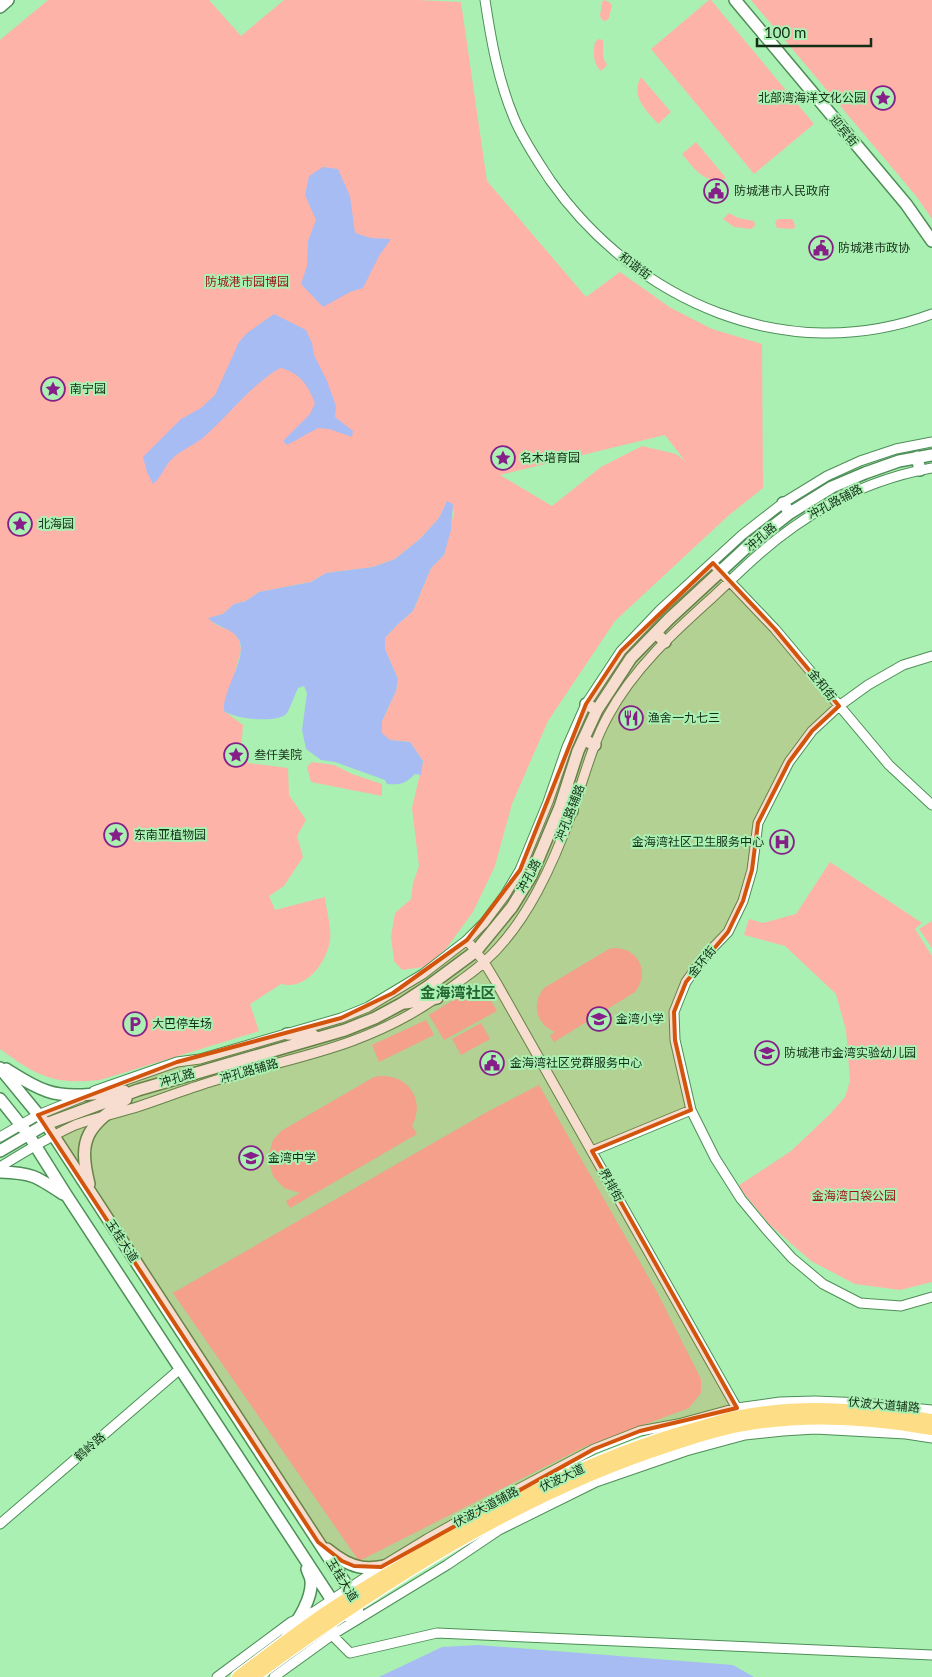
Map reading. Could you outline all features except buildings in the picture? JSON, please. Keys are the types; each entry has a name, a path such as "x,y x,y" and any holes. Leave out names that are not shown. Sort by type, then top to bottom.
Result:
{"main road":[{"path":"0,7 8,0"},
{"name":"迎宾街","path":"735,0 906,204 932,241"},
{"name":"冲孔路","path":"0,1151 24,1130 42,1120 345,1030 375,1018 430,985 476,951 512,907 531,876 560,807 596,710 631,658 750,544 790,513 832,487 857,476 899,461 932,455"},
{"path":"917,458 920,470"},
{"path":"783,503 790,513"},
{"path":"656,633 665,642"},
{"path":"586,704 596,710"},
{"path":"584,740 595,745"},
{"path":"560,807 572,811"},
{"path":"401,1004 437,998"},
{"path":"287,1034 323,1036"},
{"path":"0,1067 24,1081 47,1091 65,1094 138,1090"},
{"name":"玉桂大道","path":"0,1067 54,1136 353,1596 357,1618"},
{"path":"91,1194 84,1163 85,1142 92,1129 102,1117 138,1090"},
{"name":"玉桂大道","path":"0,1099 35,1146 337,1606 357,1618"},
{"path":"0,1172 25,1173 39,1178 67,1196"},
{"name":"伏波大道","path":"238,1677 337,1606 409,1561 460,1526 589,1465 650,1442 781,1411 864,1407 932,1420"},
{"name":"伏波大道","path":"353,1596 584,1478 645,1454 741,1421 815,1419 907,1424 932,1429"},
{"path":"318,1542 342,1561 354,1566 382,1567 409,1561"},
{"path":"282,1645 298,1618 309,1594 311,1580 302,1553"},
{"name":"伏波大道","path":"253,1677 337,1606"}],"street":[{"name":"和谐街","path":"485,0 493,52 501,81 514,118 527,144 565,200 593,232 656,281 683,298 727,317 764,326 804,332 876,329 932,314"},
{"name":"冲孔路辅路","path":"42,1120 88,1094 111,1084 177,1062 200,1059 341,1018 368,1007 423,974 467,940 489,916 520,870 548,802 567,747 586,704 621,651 660,610 742,535 783,503 827,476 860,461 896,448 932,442"},
{"name":"冲孔路辅路","path":"0,1167 78,1124 207,1083 349,1042 410,1016 437,998 484,962 503,942 525,912 543,882 572,811 595,745 608,716 641,666 758,554 797,524 838,498 870,484 903,473 932,468"},
{"name":"金和街","path":"713,563 775,629 889,765 932,805"},
{"name":"金环街","path":"932,656 903,666 868,685 839,706 812,731 789,762 758,823 752,870 743,901 728,932 704,957 686,982 674,1012 674,1040 692,1110 715,1158 741,1199 792,1258 823,1284 860,1303 901,1306 932,1297"},
{"name":"界排街","path":"467,940 484,962 592,1151 741,1421"},
{"path":"592,1151 692,1110"},
{"path":"0,1137 24,1130"},
{"name":"鹤岭路","path":"0,1524 180,1369"},
{"name":"伏波大道辅路","path":"864,1407 909,1406 932,1410"},
{"path":"274,1677 332,1634 499,1530 596,1482 648,1463 741,1421 783,1430 815,1429 906,1434 932,1438"},
{"name":"伏波大道辅路","path":"353,1596 382,1567 460,1526"},
{"path":"218,1677 291,1622 315,1611 337,1606 332,1634"},
{"path":"332,1634 350,1653 437,1633 932,1655"}],"highlighted area":[{"path":"713,563 775,629 839,706 812,731 789,762 758,823 752,870 743,901 728,932 686,982 674,1012 675,1040 691,1110 592,1151 737,1408 640,1431 594,1449 381,1567 354,1566 342,1561 318,1542 38,1115 177,1062 341,1018 393,993 467,940 520,870 586,704 621,651"}],"green space":[{"name":"防城港市园博园","path":"48,0 209,0 241,36 284,0 417,0 461,2 487,181 586,297 620,272 671,308 712,329 762,344 763,488 728,516 615,621 548,721 512,804 495,866 473,912 445,950 424,967 402,970 394,961 391,937 395,913 411,899 413,883 419,866 412,808 423,761 410,742 390,740 382,734 382,721 396,691 398,679 385,649 385,638 413,611 431,568 444,555 454,512 447,501 439,518 421,538 395,559 373,567 326,573 311,582 259,592 246,601 234,604 223,614 209,618 213,623 236,635 239,641 241,650 224,711 243,725 241,752 248,763 288,768 289,795 306,820 297,836 303,857 284,886 269,896 275,910 325,897 330,940 325,957 314,973 307,979 290,985 281,984 250,1004 259,1031 100,1080 57,1080 36,1072 0,1049 0,40","holes":["665,435 685,461 676,454 642,446 601,467 552,506 500,475"]},
{"path":"604,0 612,5 609,18 606,21 602,20 600,16"},
{"path":"711,0 814,124 754,174 651,49"},
{"name":"北部湾海洋文化公园","path":"751,0 932,0 932,219 916,196"},
{"path":"599,39 603,40 603,57 607,65 601,71 596,65 594,54 595,42"},
{"path":"641,77 671,112 658,124 644,108 638,97 637,90"},
{"path":"696,142 726,178 712,180 706,178 686,159 682,154"},
{"path":"729,213 738,218 754,221 755,226 751,229 734,227 723,219"},
{"path":"778,219 792,219 795,227 793,229 777,228 775,222"},
{"path":"312,762 334,765 352,774 382,784 382,796 311,782 307,767"},
{"name":"金海湾口袋公园","path":"830,862 922,923 915,929 932,956 932,1282 900,1290 855,1284 811,1261 769,1224 738,1186 791,1151 845,1097 850,1081 846,1030 836,994 785,946 744,935 749,919 763,923 796,914"},
{"path":"932,921 932,948 919,929"},
{"path":"613,948 629,952 639,962 642,969 642,977 635,992 554,1042 550,1036 555,1032 543,1024 538,1013 537,1007 540,994 544,988"},
{"path":"478,989 487,994 497,1011 444,1040 429,1015 468,991"},
{"path":"426,1020 434,1035 379,1062 372,1045"},
{"path":"481,1023 490,1039 461,1055 452,1039"},
{"path":"374,1077 399,1079 412,1090 417,1107 412,1126 417,1134 290,1208 286,1201 300,1193 284,1188 273,1176 268,1158 273,1140 281,1131"},
{"path":"539,1085 657,1292 701,1379 701,1393 689,1408 584,1447 359,1561 173,1293 487,1112"}],"water":[{"path":"323,167 338,169 350,196 355,233 371,238 391,239 379,256 363,288 350,292 323,307 301,284 307,266 308,241 316,220 305,195 309,176"},
{"path":"274,314 306,330 312,343 314,355 327,381 336,406 335,417 353,431 352,437 329,429 318,428 287,445 283,441 310,414 315,403 298,376 280,368 250,391 205,436 175,456 153,484 143,457 181,419 201,408 215,395 239,342 247,333"},
{"path":"447,501 453,504 451,530 444,555 431,568 413,611 385,638 385,649 398,679 396,691 382,721 382,733 390,740 410,742 423,761 421,775 415,774 402,783 387,784 385,780 335,762 321,760 306,749 302,730 307,693 304,686 298,688 288,712 282,716 256,719 229,714 224,711 224,703 238,665 241,647 239,640 232,632 208,618 223,614 234,604 246,601 259,592 311,582 326,573 373,567 395,559 421,538 439,518"},
{"path":"478,1645 733,1665 754,1677 379,1677 442,1647"}],"place":[{"name":"北部湾海洋文化公园","path":"883,98"},
{"name":"防城港市人民政府","path":"716,191"},
{"name":"防城港市政协","path":"821,248"},
{"name":"南宁园","path":"53,389"},
{"name":"名木培育园","path":"503,458"},
{"name":"北海园","path":"20,524"},
{"name":"渔舍一九七三","path":"631,718"},
{"name":"叁仟美院","path":"236,755"},
{"name":"东南亚植物园","path":"116,835"},
{"name":"金海湾社区卫生服务中心","path":"782,842"},
{"name":"金湾小学","path":"599,1019"},
{"name":"大巴停车场","path":"135,1024"},
{"name":"防城港市金湾实验幼儿园","path":"767,1053"},
{"name":"金海湾社区党群服务中心","path":"492,1063"},
{"name":"金湾中学","path":"251,1158"}],"district":[{"name":"金海湾社区","path":"458,993"}]}
